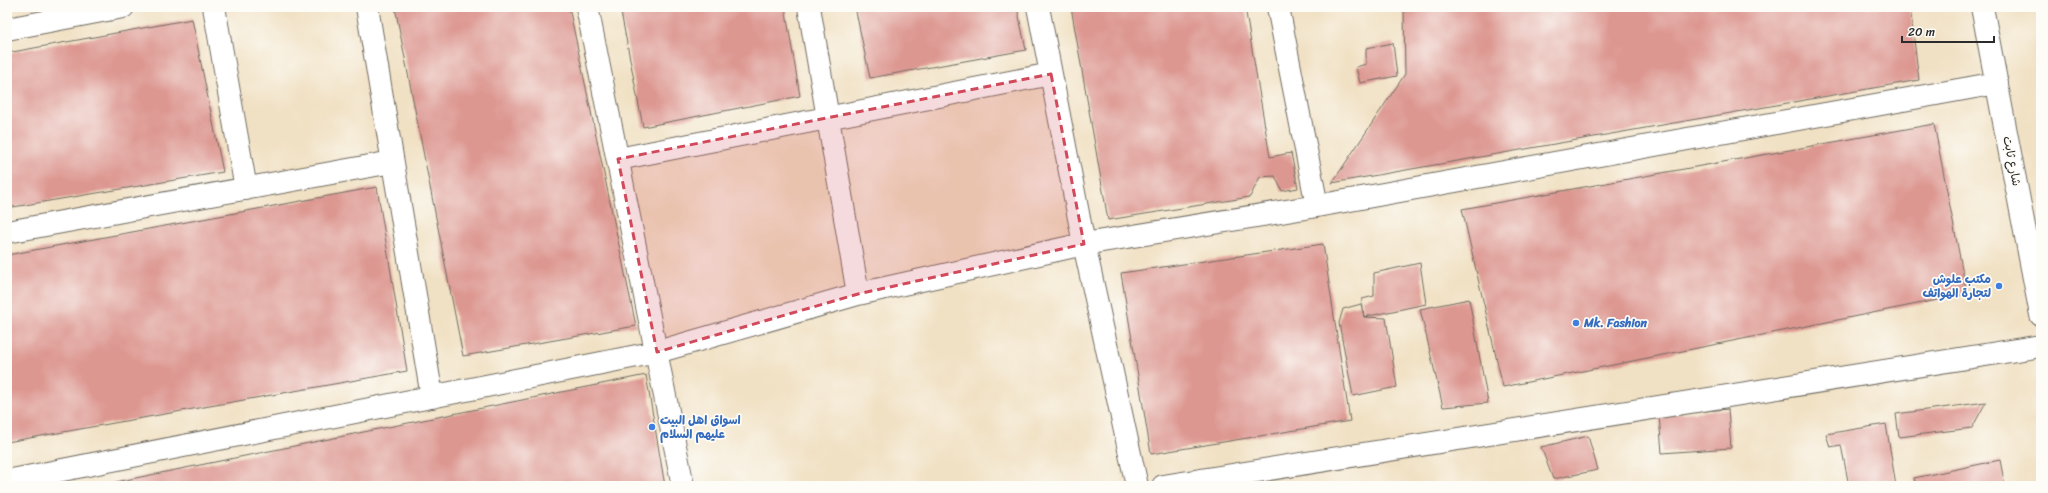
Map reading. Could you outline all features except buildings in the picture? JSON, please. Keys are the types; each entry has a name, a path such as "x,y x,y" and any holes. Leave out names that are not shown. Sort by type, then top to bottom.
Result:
{"street":[{"path":"7,29 123,7"},
{"path":"214,7 246,189"},
{"path":"367,7 432,397"},
{"path":"587,7 683,486"},
{"path":"809,7 858,294"},
{"path":"1038,7 1084,244 1137,486"},
{"path":"1278,7 1317,206"},
{"name":"شارع ثابت","path":"1982,7 2041,315"},
{"path":"618,159 1051,74"},
{"path":"7,481 657,352 858,294 1084,244 1317,206 1997,83"},
{"path":"7,232 392,162"},
{"path":"1162,486 2041,346"}],"highlighted area":[{"path":"1051,74 1084,244 858,294 657,352 618,159"}],"place":[{"name":"مكتب علوش لتجارة الهواتف","path":"1999,286"},
{"name":"Mk. Fashion","path":"1576,323"},
{"name":"اسواق اهل البيت عليهم السلام","path":"652,427"}]}
